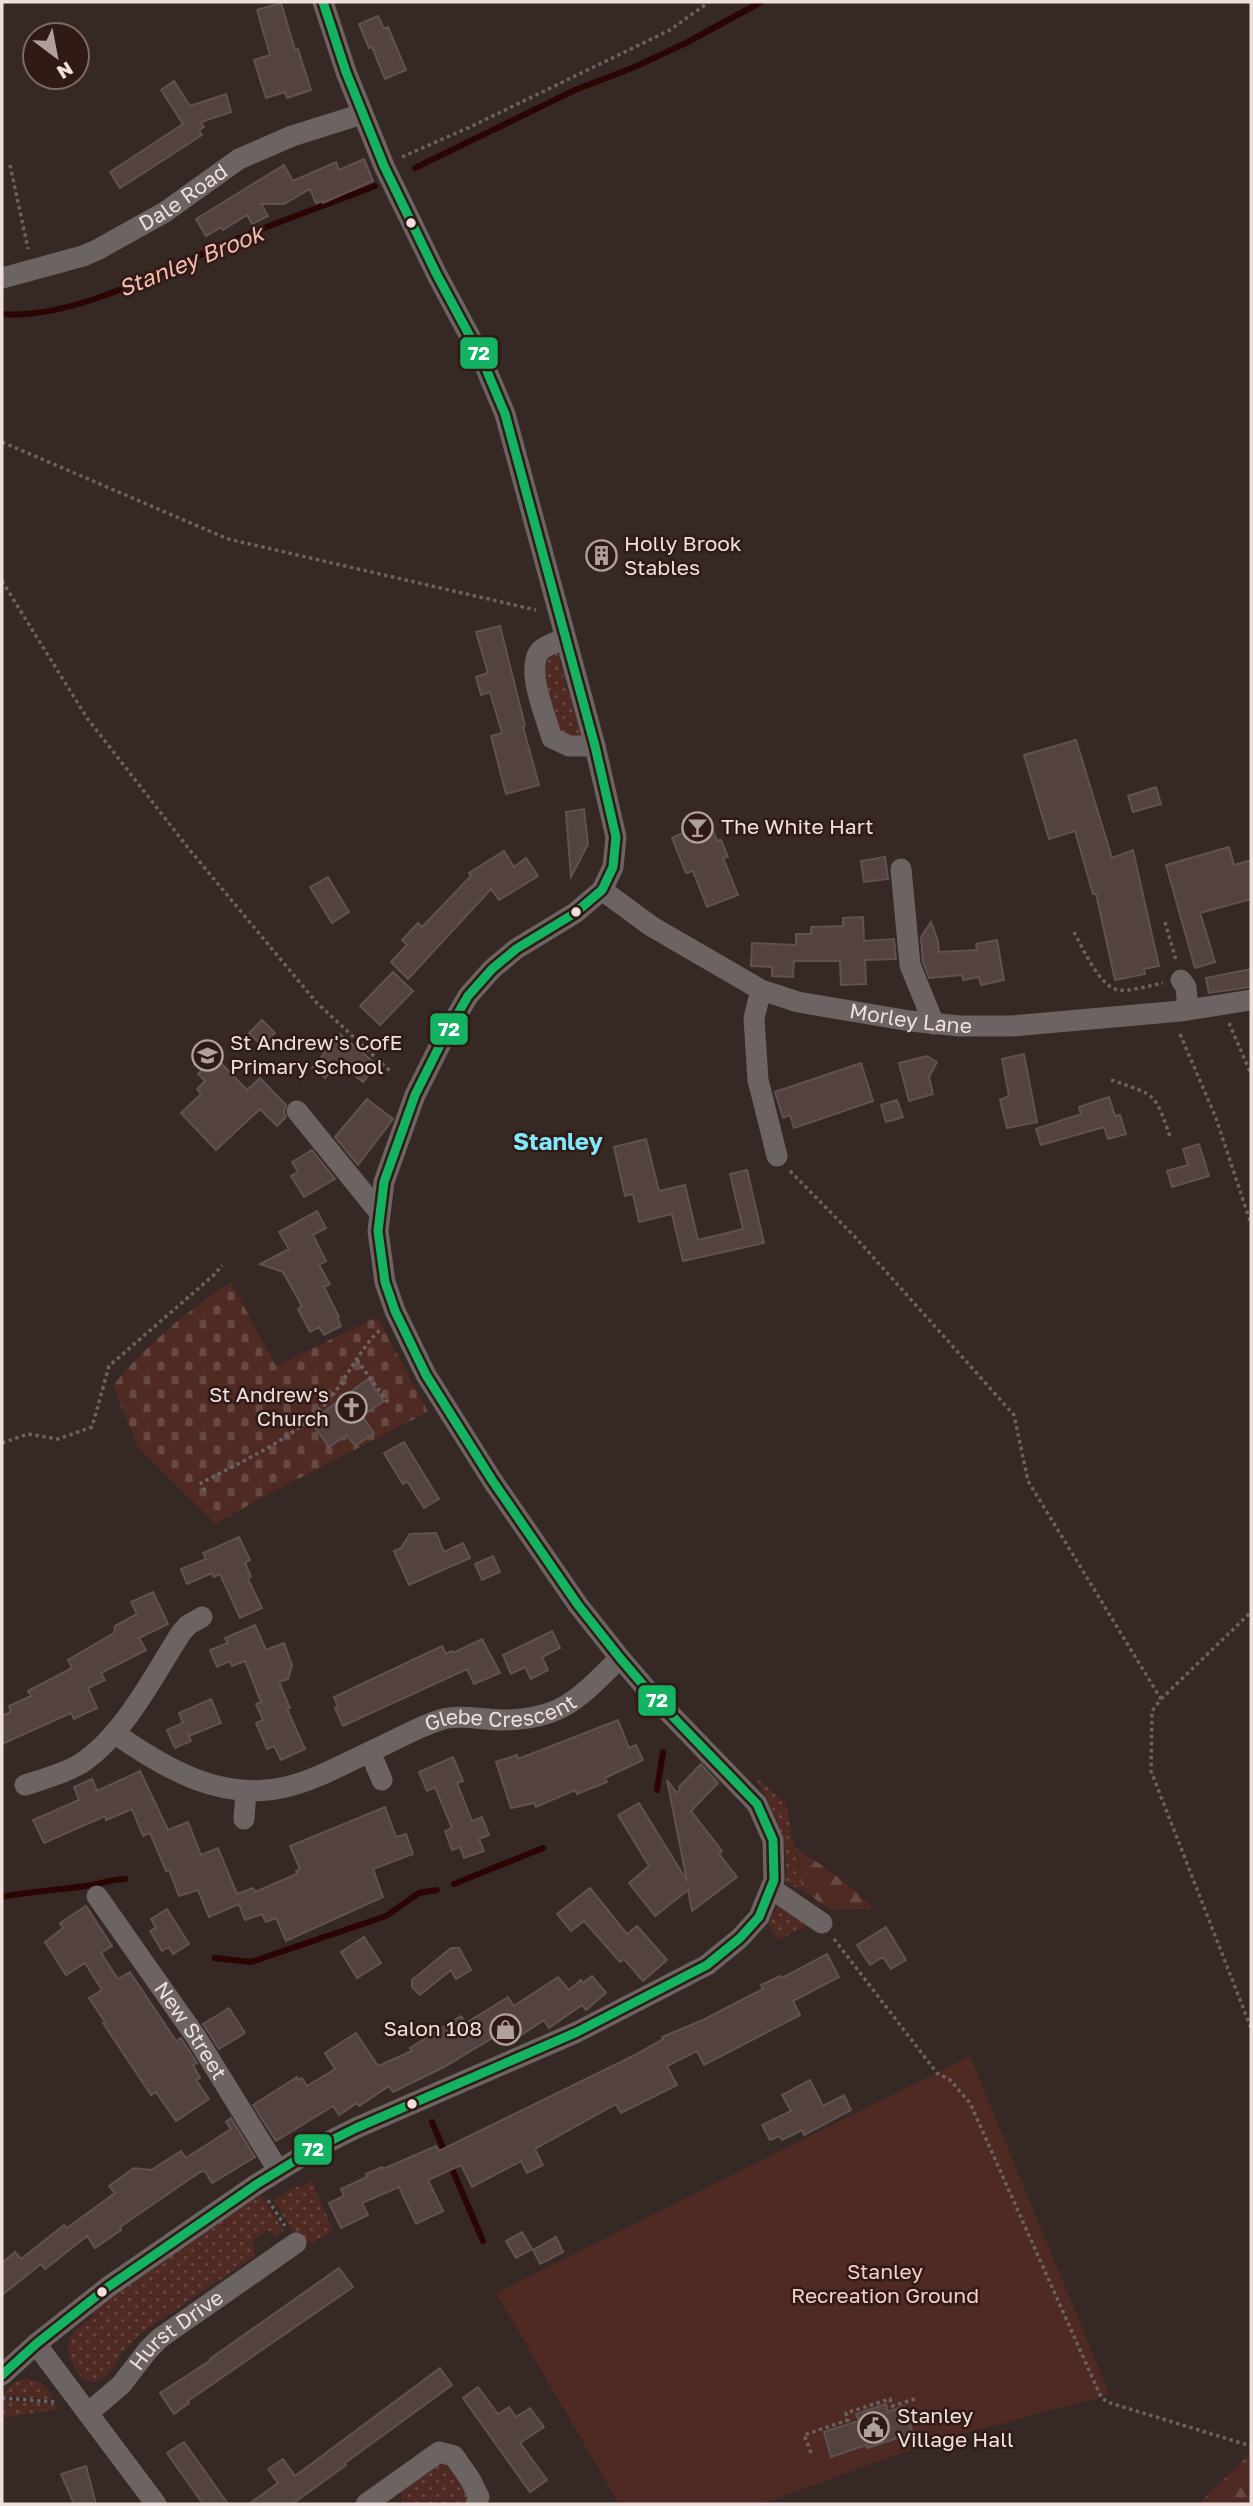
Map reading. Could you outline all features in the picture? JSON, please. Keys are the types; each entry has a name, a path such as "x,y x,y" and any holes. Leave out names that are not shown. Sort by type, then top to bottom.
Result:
{"street":[{"path":"2,2375 36,2344 108,2287 278,2170 356,2128 578,2032 707,1965 740,1938 759,1917 772,1889 775,1864 773,1840 757,1804 620,1658 578,1605 478,1458 426,1375 398,1320 385,1282 380,1254 379,1212 384,1182 398,1136 442,1041 468,996 492,969 516,948 575,913 602,890 613,867 616,851 595,746 515,447 497,393 384,166 362,114 323,2"},
{"name":"Dale Road","path":"2,278 83,257 165,212 239,159 292,136 362,114"},
{"path":"565,638 542,648 533,670 552,738 569,747 595,746"},
{"path":"901,869 910,965 934,1024"},
{"name":"Morley Lane","path":"602,890 651,926 761,990 797,1002 934,1024 1012,1026 1188,1010 1251,1000"},
{"path":"1181,980 1186,987 1188,1010"},
{"path":"761,990 754,1018 758,1080 778,1156"},
{"path":"297,1111 379,1212"},
{"path":"25,1785 80,1764 114,1734 181,1633 188,1625 202,1617"},
{"name":"Glebe Crescent","path":"114,1734 161,1765 227,1790 246,1791 293,1785 317,1777 448,1718 519,1720 549,1714 575,1702 620,1658"},
{"path":"370,1752 382,1780"},
{"path":"244,1819 246,1791"},
{"path":"772,1889 822,1923"},
{"name":"New Street","path":"97,1896 196,2037 278,2170"},
{"name":"Hurst Drive","path":"85,2409 121,2385 160,2338 269,2250 296,2243"},
{"path":"36,2344 156,2504"},
{"path":"370,2503 439,2452 454,2456 479,2497 476,2504"}],"path":[{"path":"384,166 670,30 709,2"},
{"path":"10,166 33,270"},
{"path":"2,442 228,539 558,613"},
{"path":"2,581 87,719 189,849 316,1002 390,1071"},
{"path":"1074,932 1096,971 1107,984 1118,990 1181,980 1165,922"},
{"path":"1224,1004 1231,1031 1251,1074"},
{"path":"1180,1034 1216,1118 1251,1224"},
{"path":"1111,1080 1152,1094 1158,1101 1171,1139"},
{"path":"778,1156 856,1238 1014,1415 1028,1482 1161,1699"},
{"path":"2,1443 28,1434 58,1439 92,1427 109,1366 222,1265"},
{"path":"205,1491 201,1483 268,1448 312,1418 342,1382 374,1335 398,1320"},
{"path":"357,1360 387,1401 384,1403"},
{"path":"342,1382 346,1387"},
{"path":"1251,1612 1161,1699 1152,1711 1151,1771 1251,2028"},
{"path":"822,1923 937,2073 950,2080 970,2103 1101,2397 1107,2402 1251,2446"},
{"path":"278,2215 281,2220"},
{"path":"2,2398 85,2409"},
{"path":"811,2453 804,2435 849,2422 846,2413 890,2399 892,2406 918,2398"}],"green space":[{"path":"557,652 582,738 567,738 557,728 542,668 543,660"},
{"path":"231,1282 276,1366 377,1317 428,1412 216,1524 138,1448 113,1386 168,1330"},
{"path":"755,1777 786,1803 802,1890 786,1883 785,1852 780,1827"},
{"path":"795,1848 837,1876 874,1909 831,1910 802,1890"},
{"path":"779,1904 807,1926 778,1940 768,1924"},
{"name":"Stanley Recreation Ground","path":"970,2056 1110,2395 935,2441 762,2504 619,2504 496,2293"},
{"path":"311,2179 333,2231 314,2243 297,2238 273,2200 298,2186 300,2189"},
{"path":"261,2195 284,2231 274,2237 268,2230 252,2241 255,2256 146,2330 125,2350 102,2379 88,2381 81,2376 71,2362 68,2345 75,2332 94,2316 92,2311"},
{"path":"22,2379 42,2383 54,2400 2,2395 13,2383"},
{"path":"2,2400 54,2404 60,2409 2,2418"},
{"path":"1251,2453 1251,2504 1198,2504"},
{"path":"442,2463 452,2467 470,2498 466,2504 402,2502 400,2491 403,2485"}],"building":[{"path":"281,3 311,90 287,98 285,92 266,98 254,60 270,55 257,10"},
{"path":"378,16 384,29 388,27 406,70 385,79 359,24"},
{"path":"174,81 190,106 226,94 231,112 201,122 204,127 199,130 202,135 120,188 110,172 183,124 161,90"},
{"path":"364,159 373,181 323,203 316,203 310,189 284,204 261,204 268,216 252,224 247,215 223,230 221,227 206,236 196,219 284,165 293,181 336,162 339,170"},
{"path":"500,626 539,785 506,794 491,736 502,733 490,692 481,695 476,677 488,673 476,632"},
{"path":"1076,740 1112,858 1133,850 1159,966 1144,969 1145,974 1115,980 1096,894 1093,894 1075,831 1049,839 1024,755"},
{"path":"1156,787 1161,804 1133,812 1128,796"},
{"path":"584,809 588,844 571,877 566,812"},
{"path":"708,818 717,841 721,840 728,857 723,858 738,895 707,907 693,871 686,873 672,838"},
{"path":"1229,847 1234,865 1251,860 1251,899 1200,913 1215,962 1195,968 1166,865"},
{"path":"504,851 514,867 526,858 538,876 499,900 491,889 408,979 391,962 407,945 402,940 418,923 422,927 471,876 469,873"},
{"path":"885,857 888,879 864,882 861,861"},
{"path":"328,877 349,912 332,923 310,887"},
{"path":"863,917 864,941 894,939 896,959 865,960 866,984 841,985 840,961 794,961 793,977 772,976 772,967 751,966 752,943 796,945 796,934 811,934 811,927 843,926 843,918"},
{"path":"931,922 939,952 977,950 976,944 997,940 1004,980 981,985 979,977 963,980 962,975 929,978 923,962 921,937"},
{"path":"1251,969 1251,987 1209,993 1206,978"},
{"path":"393,972 413,991 380,1025 360,1006"},
{"path":"262,1020 275,1033 262,1046 249,1033"},
{"path":"340,1034 377,1065 363,1082 339,1062 325,1078 312,1068"},
{"path":"1024,1054 1037,1122 1007,1128 1000,1100 1009,1096 1002,1059"},
{"path":"927,1056 937,1062 929,1077 933,1094 909,1101 899,1063"},
{"path":"215,1057 247,1090 260,1078 286,1105 286,1117 277,1126 260,1109 216,1150 181,1113 201,1094 197,1089 205,1081 198,1074"},
{"path":"861,1063 873,1101 794,1128 790,1115 783,1118 775,1092"},
{"path":"1109,1097 1115,1116 1120,1115 1126,1134 1108,1139 1104,1127 1041,1145 1036,1129 1081,1114 1079,1107"},
{"path":"367,1099 393,1119 358,1165 335,1137"},
{"path":"897,1100 903,1117 886,1122 881,1105"},
{"path":"646,1139 659,1191 685,1185 698,1240 743,1229 730,1174 747,1170 764,1243 683,1261 672,1214 639,1222 633,1194 625,1196 614,1147"},
{"path":"1199,1144 1209,1176 1172,1187 1167,1171 1188,1165 1183,1149"},
{"path":"312,1150 335,1179 304,1197 291,1176 298,1172 292,1162"},
{"path":"317,1211 326,1228 313,1235 326,1261 319,1265 330,1284 324,1287 341,1326 324,1335 319,1327 310,1332 298,1309 302,1306 283,1272 260,1264 289,1249 279,1232"},
{"name":"St Andrew's Church","path":"368,1379 384,1401 362,1416 374,1433 355,1446 347,1435 329,1447 312,1423"},
{"path":"404,1442 439,1499 424,1508 407,1481 403,1484 384,1453"},
{"path":"436,1533 444,1552 463,1543 470,1558 409,1585 394,1551 401,1548 410,1534"},
{"path":"239,1537 250,1560 245,1563 251,1577 248,1579 262,1608 240,1618 220,1574 214,1577 212,1573 187,1584 181,1569 206,1559 203,1553"},
{"path":"493,1556 500,1572 482,1580 475,1564"},
{"path":"153,1592 168,1624 139,1638 146,1650 101,1673 105,1680 88,1688 97,1708 74,1719 71,1713 2,1744 2,1716 11,1712 9,1706 31,1696 28,1691 72,1668 68,1660 114,1633 115,1626 137,1614 131,1602"},
{"path":"255,1625 266,1650 284,1643 292,1665 288,1679 279,1682 290,1708 287,1709 305,1749 281,1760 274,1746 267,1749 256,1723 263,1720 256,1704 261,1702 245,1661 232,1666 230,1661 217,1667 210,1650 228,1643 225,1638"},
{"path":"552,1631 560,1648 542,1657 548,1670 531,1679 525,1667 511,1674 503,1655"},
{"path":"482,1639 500,1673 474,1684 467,1669 343,1726 335,1708 338,1707 334,1697 442,1646 446,1654 452,1651 453,1653"},
{"path":"211,1699 221,1723 189,1736 187,1732 191,1741 175,1748 167,1730 183,1723 179,1713"},
{"path":"618,1720 629,1748 636,1745 643,1760 605,1778 607,1782 577,1794 575,1790 536,1807 534,1803 511,1808 496,1762 517,1755 518,1759"},
{"path":"453,1757 463,1781 457,1783 472,1821 482,1817 489,1835 479,1839 484,1851 464,1858 460,1847 452,1850 445,1831 452,1828 435,1787 427,1791 419,1772"},
{"path":"701,1764 718,1783 691,1811 722,1851 719,1854 737,1877 692,1911 688,1890 655,1916 629,1883 649,1866 618,1815 639,1803 687,1881 667,1780 677,1793 679,1787"},
{"path":"140,1771 168,1830 188,1822 201,1855 218,1848 237,1894 253,1888 255,1892 297,1874 296,1871 300,1869 290,1846 385,1807 396,1837 406,1834 413,1854 373,1869 383,1897 286,1941 276,1918 266,1922 262,1914 245,1920 239,1904 209,1917 198,1890 179,1896 150,1833 143,1836 132,1809 106,1820 105,1816 44,1843 33,1820 79,1800 74,1787 92,1779 97,1791"},
{"path":"590,1888 627,1934 637,1926 667,1960 643,1981 624,1959 620,1962 584,1921 571,1931 557,1914"},
{"path":"86,1906 112,1946 101,1953 118,1979 130,1972 176,2041 181,2038 197,2063 193,2065 200,2078 196,2080 209,2099 176,2121 156,2092 151,2095 103,2023 105,2022 89,1998 102,1990 85,1963 66,1975 45,1942 63,1928 60,1923"},
{"path":"167,1909 189,1944 173,1954 169,1947 162,1951 150,1931 156,1928 151,1919"},
{"path":"886,1927 906,1960 891,1969 883,1957 870,1965 857,1945"},
{"path":"364,1937 381,1963 357,1978 341,1952"},
{"path":"451,1948 459,1948 471,1970 456,1979 451,1970 420,1995 412,1987 412,1980"},
{"path":"827,1954 839,1977 793,2001 800,2015 704,2065 697,2051 667,2066 677,2085 621,2113 616,2104 535,2149 543,2165 527,2173 521,2161 472,2187 461,2165 428,2180 443,2211 416,2224 399,2187 362,2203 368,2215 341,2228 329,2203 344,2196 341,2189 367,2177 366,2174 436,2146 439,2151 633,2056 663,2039 662,2037 703,2020 763,1989 761,1985 780,1976 782,1978"},
{"path":"592,1976 606,1993 586,2010 582,2005 549,2028 544,2020 506,2045 499,2034 444,2067 393,2092 389,2086 359,2106 357,2103 339,2115 333,2106 276,2141 253,2105 297,2077 298,2080 302,2078 307,2086 335,2069 325,2053 356,2033 378,2066 412,2051 410,2048 461,2016 466,2023 508,1997 514,2006 558,1977 569,1990 581,1980 583,1983"},
{"path":"229,2008 245,2033 219,2049 203,2024"},
{"path":"810,2080 823,2106 844,2095 851,2110 804,2135 802,2130 782,2140 780,2136 770,2140 762,2125 791,2111 782,2095"},
{"path":"231,2118 255,2157 212,2183 205,2171 200,2172 120,2227 121,2230 95,2248 87,2236 45,2269 41,2264 2,2295 2,2263 15,2252 21,2259 64,2225 67,2228 115,2193 109,2186 134,2168 151,2170 181,2151 186,2158 231,2129 226,2122"},
{"path":"522,2232 532,2249 516,2258 506,2241"},
{"path":"556,2237 563,2252 540,2264 533,2250"},
{"path":"339,2268 353,2287 188,2401 189,2403 174,2414 160,2393 211,2360"},
{"path":"440,2368 452,2385 292,2504 249,2504 278,2483 268,2469 283,2459 295,2476"},
{"path":"478,2387 498,2414 509,2407 516,2417 530,2408 544,2427 520,2443 547,2480 530,2492 463,2398"},
{"name":"Stanley Village Hall","path":"886,2404 888,2412 904,2406 913,2433 831,2457 824,2432 859,2421 856,2414"},
{"path":"184,2442 228,2504 203,2504 167,2453"},
{"path":"86,2466 96,2504 74,2504 61,2474"}],"waterway":[{"name":"Stanley Brook","path":"415,168 575,90 686,43 761,2"},
{"name":"Stanley Brook","path":"2,314 56,310 84,302 375,186"},
{"path":"657,1790 663,1752"},
{"path":"454,1884 543,1848"},
{"path":"2,1897 125,1879"},
{"path":"215,1958 251,1962 386,1916 419,1893 437,1890"},
{"path":"432,2122 483,2241"}],"transit line":[{"name":"72","path":"2,2375 36,2344 108,2287 257,2184 314,2149 356,2128 577,2032 707,1965 740,1938 759,1917 774,1880 773,1840 757,1804 650,1693 578,1605 492,1480 426,1375 395,1311 385,1282 378,1231 384,1182 415,1095 442,1041 468,996 492,969 516,949 575,913 602,890 613,867 616,837 595,746 505,414 481,357 437,275 384,166 346,72 323,2"}],"place":[{"name":"Holly Brook Stables","path":"601,556"},
{"name":"The White Hart","path":"698,827"},
{"name":"St Andrew's CofE Primary School","path":"207,1055"},
{"name":"St Andrew's Church","path":"352,1407"},
{"name":"Salon 108","path":"505,2029"},
{"name":"Stanley Village Hall","path":"874,2428"}],"district":[{"name":"Stanley","path":"558,1142"}]}
